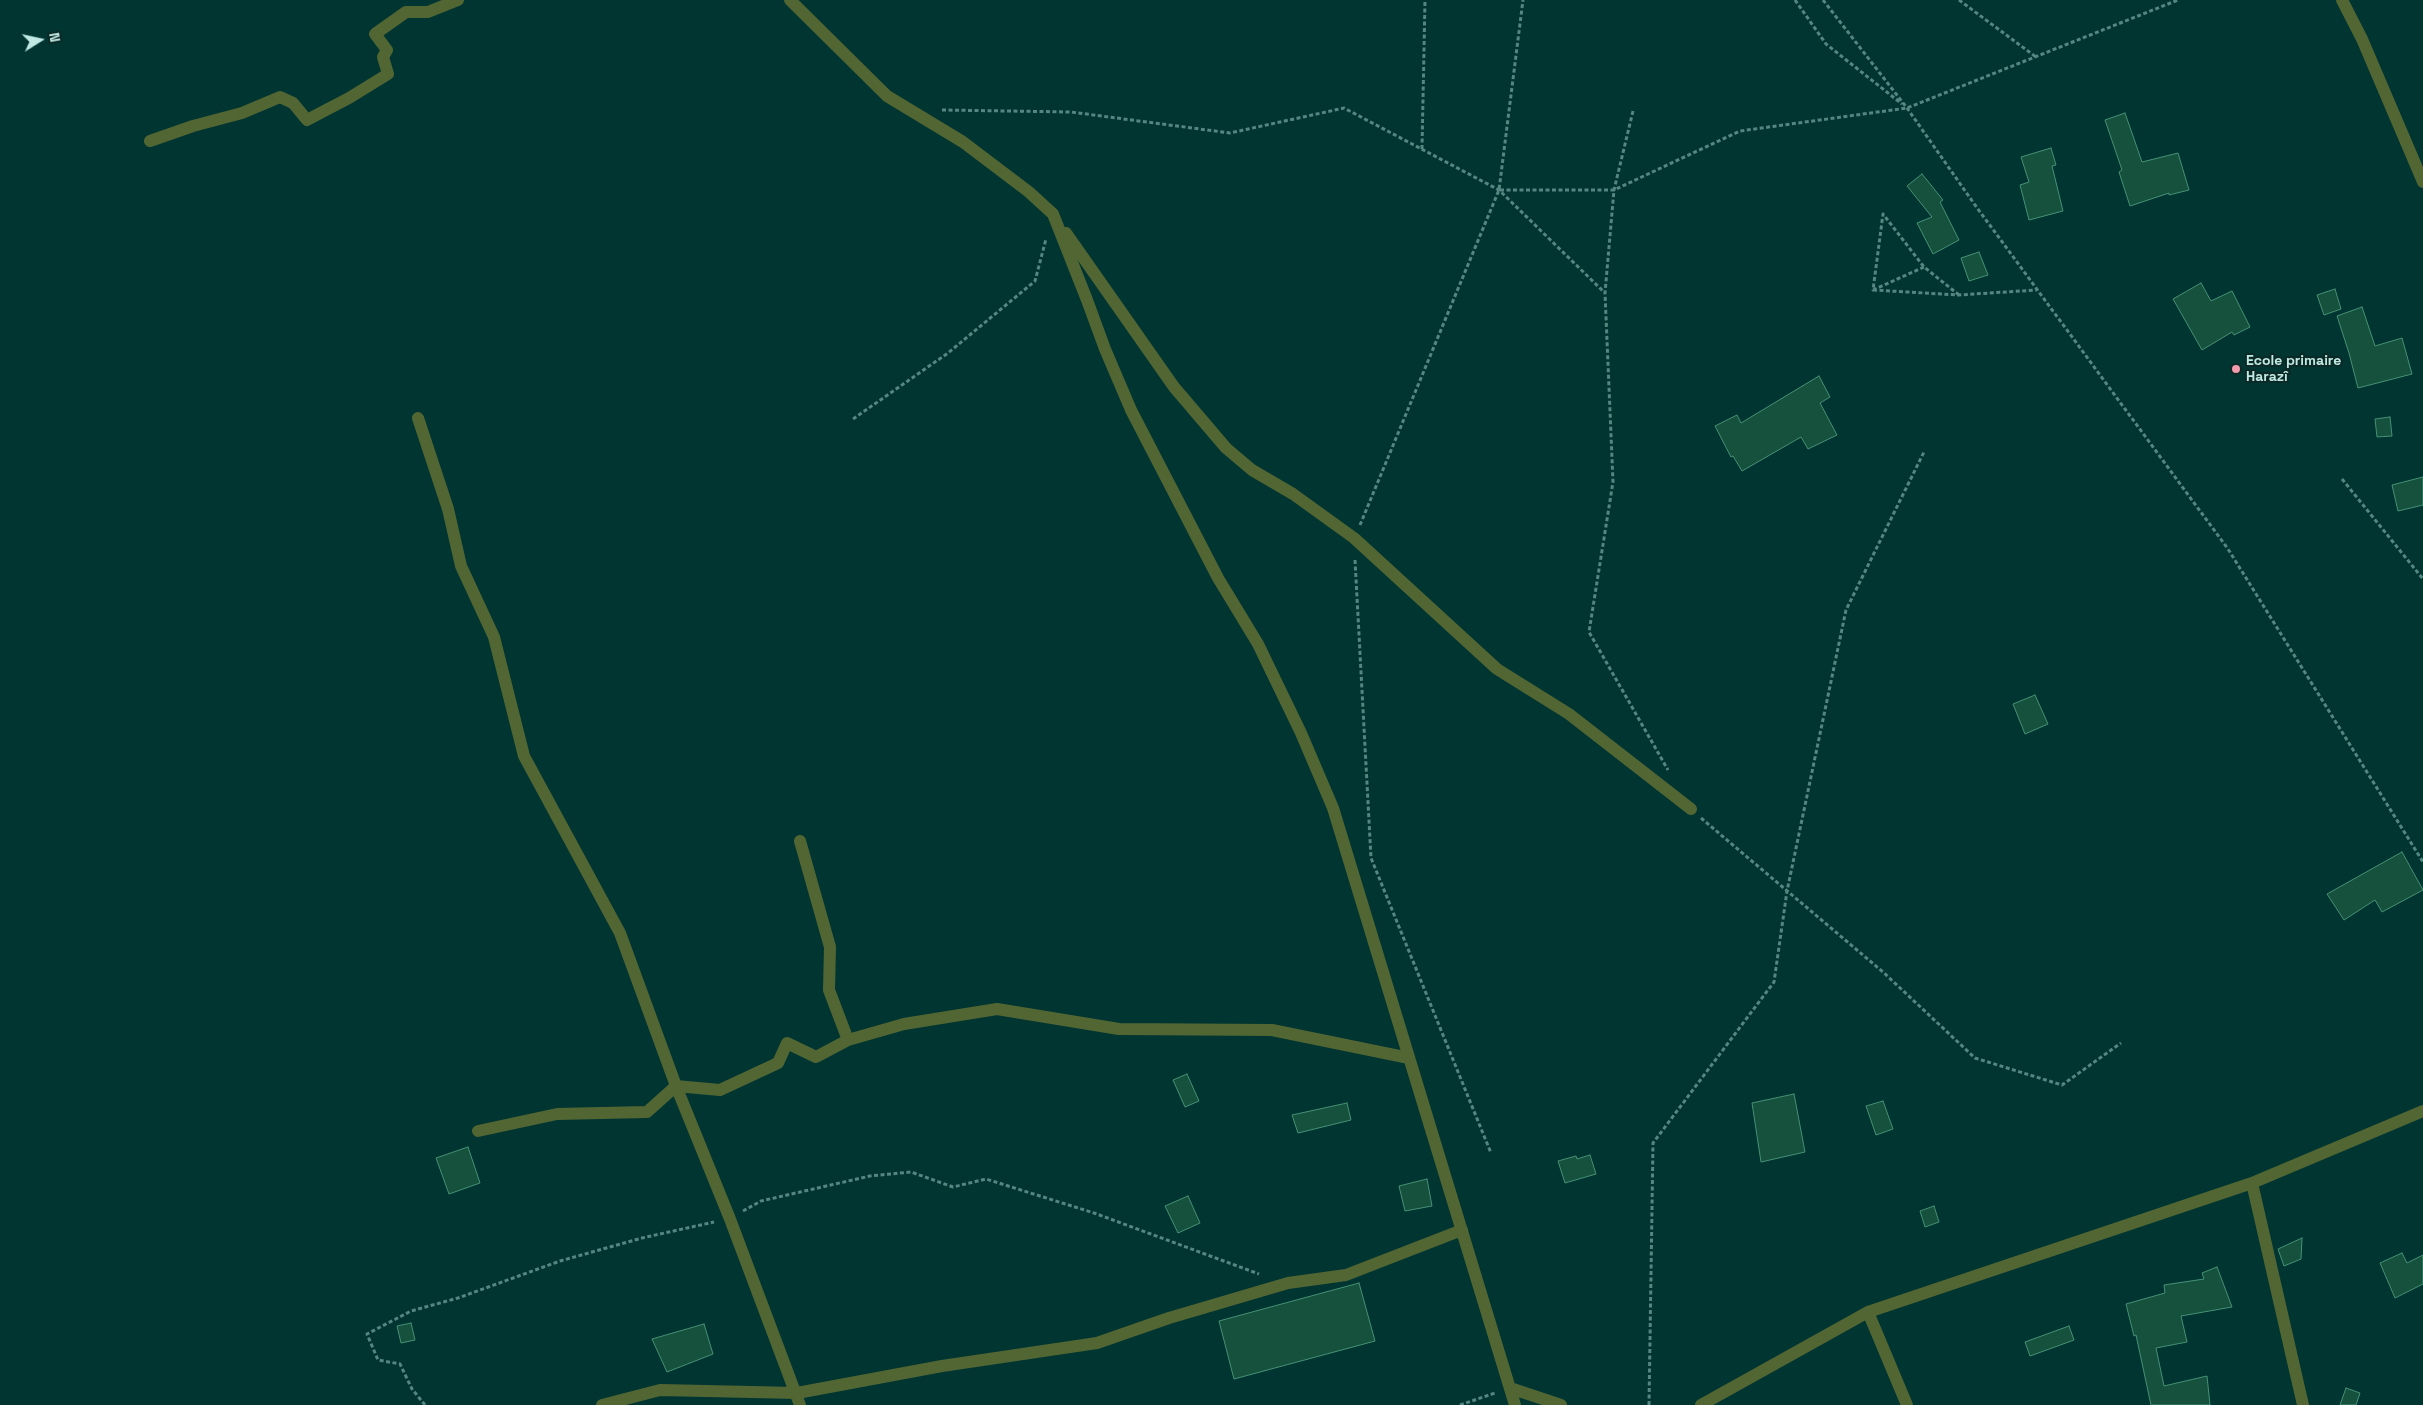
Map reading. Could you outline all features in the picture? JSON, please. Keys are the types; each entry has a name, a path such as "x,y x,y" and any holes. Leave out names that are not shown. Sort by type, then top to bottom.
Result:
{"street":[{"path":"150,141 193,126 242,113 280,97 293,103 307,120 349,98 388,74 383,57 387,50 374,34 406,12 428,12 458,0"},
{"path":"790,0 887,96 963,142 1029,192 1053,214 1174,387 1226,448 1252,470 1293,494 1354,538 1497,668 1569,714 1690,809"},
{"path":"2342,0 2362,38 2423,182"},
{"path":"1053,214 1105,349 1131,410 1218,578 1258,644 1301,733 1333,808 1515,1405"},
{"path":"418,418 448,509 461,566 494,637 524,756 620,933 676,1086 730,1219 798,1399"},
{"path":"800,841 830,947 829,990 848,1040"},
{"path":"478,1131 557,1114 647,1112 676,1086 720,1090 778,1063 787,1043 816,1057 848,1040 904,1024 997,1010 1119,1029 1272,1030 1409,1058"},
{"path":"1701,1405 1868,1312 2252,1183 2423,1112"},
{"path":"2252,1183 2303,1405"},
{"path":"602,1405 660,1390 798,1399 942,1366 1097,1343 1169,1318 1288,1284 1346,1275 1462,1230"},
{"path":"1868,1312 1907,1405"},
{"path":"1510,1388 1561,1405"}],"path":[{"path":"1422,149 1425,0"},
{"path":"1795,0 1826,44 1907,108"},
{"path":"1824,0 1907,108 2037,290 2228,549 2423,862"},
{"path":"1959,0 2036,57"},
{"path":"1499,190 1614,190 1740,131 1907,108 2178,0"},
{"path":"936,110 1072,112 1230,134 1344,108 1499,190 1605,293"},
{"path":"1633,111 1614,190 1605,293 1613,482 1589,632 1671,775"},
{"path":"853,418 948,353 1035,281 1053,214"},
{"path":"1873,290 1883,214 1924,267 1959,295"},
{"path":"1873,290 1924,267"},
{"path":"1873,290 1959,295 2037,290"},
{"path":"1649,1405 1653,1143 1774,982 1787,890 1846,610 1924,452"},
{"path":"2342,479 2423,579"},
{"path":"1690,809 1883,972 1974,1058 2062,1086 2121,1043"},
{"path":"425,1405 412,1389 400,1364 378,1360 367,1334 411,1311 458,1298 560,1261 642,1238 730,1219 761,1201 870,1176 911,1172 953,1187 986,1179 1094,1213 1231,1266 1288,1284"},
{"path":"1460,1405 1510,1388"}],"building":[{"path":"2125,113 2142,162 2178,153 2189,190 2169,195 2169,193 2130,206 2119,172 2122,170 2105,120"},
{"path":"2051,148 2056,165 2052,166 2063,211 2029,220 2020,185 2029,182 2021,157"},
{"path":"1922,174 1943,200 1940,202 1959,240 1933,254 1917,223 1932,217 1907,186"},
{"path":"1979,252 1988,275 1969,281 1961,258"},
{"path":"2201,283 2211,301 2232,291 2250,327 2234,335 2232,332 2202,350 2173,299"},
{"path":"2335,289 2341,309 2324,315 2317,295"},
{"path":"2362,307 2375,346 2402,338 2412,374 2358,388 2337,316"},
{"path":"1819,376 1830,397 1820,403 1837,435 1808,449 1801,437 1742,471 1733,456 1731,457 1715,426 1737,415 1741,423"},
{"path":"2390,417 2392,436 2377,437 2375,419"},
{"path":"2423,477 2423,505 2398,511 2392,485"},
{"path":"2035,695 2048,724 2025,734 2013,704"},
{"path":"2402,852 2423,890 2382,912 2375,900 2344,920 2327,894"},
{"path":"1187,1074 1199,1101 1185,1107 1173,1080"},
{"path":"1794,1094 1805,1152 1761,1162 1752,1103"},
{"path":"1883,1101 1893,1129 1876,1135 1866,1106"},
{"path":"1347,1103 1351,1120 1298,1133 1292,1115"},
{"path":"468,1147 480,1183 449,1194 436,1158"},
{"path":"1590,1155 1596,1174 1565,1183 1558,1161 1576,1156 1577,1159"},
{"path":"1427,1179 1432,1206 1405,1211 1399,1186"},
{"path":"1188,1196 1200,1223 1178,1233 1165,1206"},
{"path":"1934,1206 1939,1222 1925,1227 1920,1211"},
{"path":"2302,1238 2301,1259 2284,1266 2278,1249"},
{"path":"2402,1253 2407,1263 2423,1255 2423,1284 2395,1298 2380,1263"},
{"path":"2217,1267 2232,1307 2181,1316 2187,1342 2156,1348 2164,1386 2207,1376 2210,1405 2151,1405 2136,1335 2134,1336 2126,1304 2165,1293 2164,1285 2204,1279 2202,1273"},
{"path":"1359,1283 1375,1341 1234,1379 1219,1321"},
{"path":"411,1323 415,1340 401,1343 397,1326"},
{"path":"704,1324 713,1354 667,1372 652,1339"},
{"path":"2069,1326 2074,1340 2030,1356 2025,1342"},
{"path":"2346,1388 2360,1393 2356,1405 2340,1405"}],"place":[{"name":"Ecole primaire Harazî","path":"2236,369"}]}
